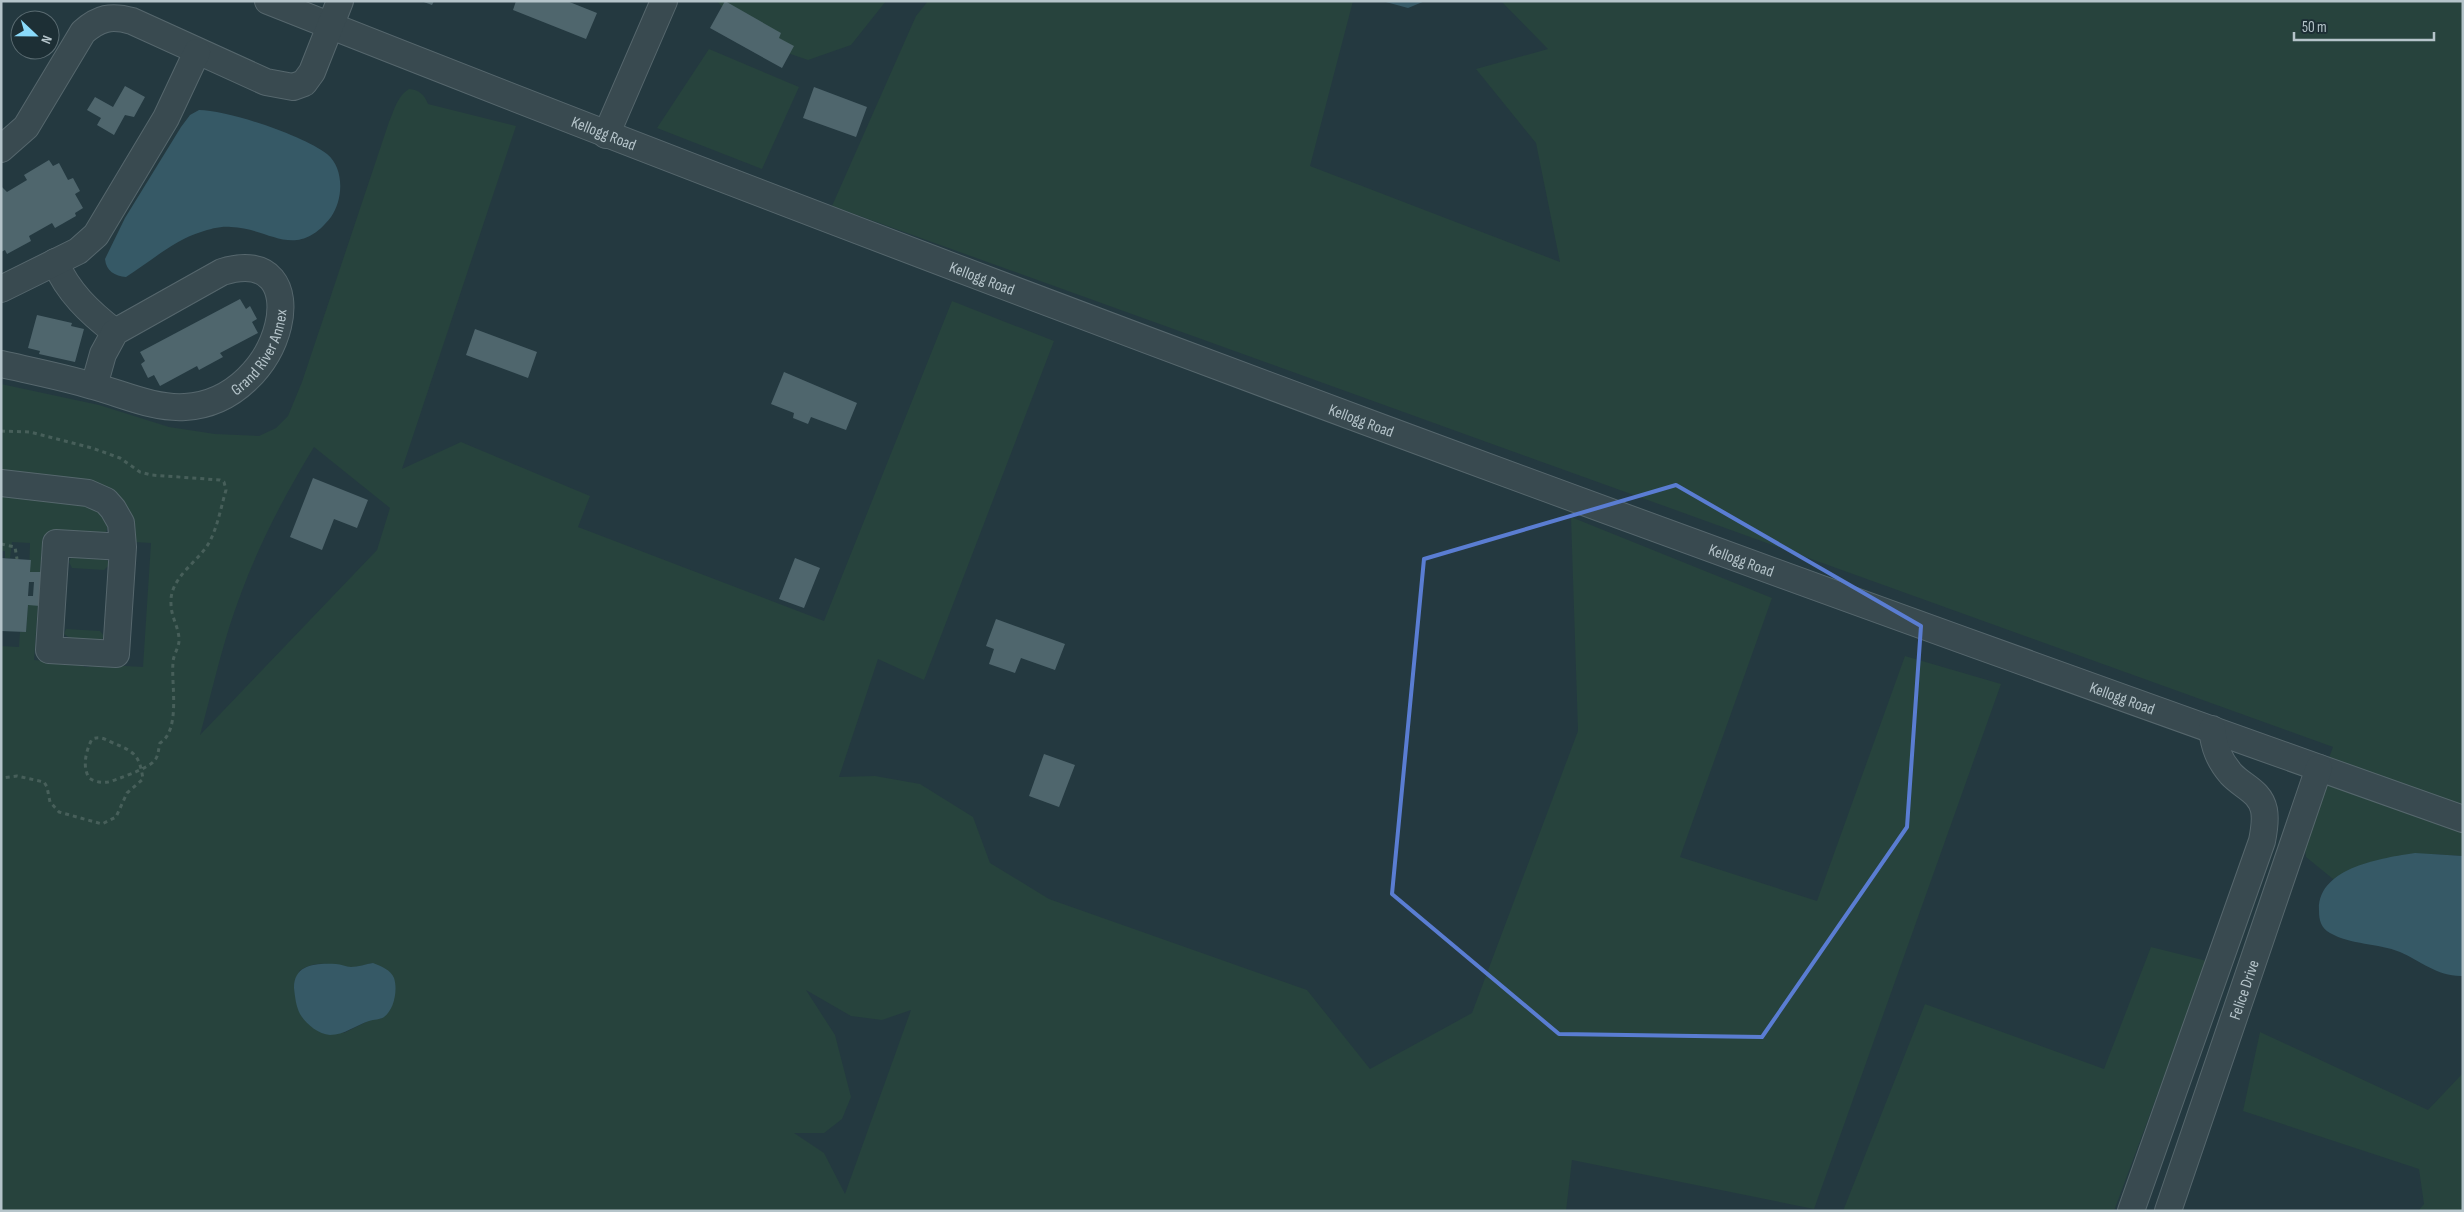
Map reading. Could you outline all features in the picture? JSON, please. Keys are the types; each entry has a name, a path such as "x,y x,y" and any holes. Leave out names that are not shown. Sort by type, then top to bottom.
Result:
{"street":[{"name":"Kellogg Road","path":"268,1 606,135 1494,469 2319,768 2463,818"},
{"path":"1,149 26,127 83,32 95,22 108,17 119,17 132,21 266,82 293,88 304,83 312,72 340,1"},
{"path":"606,135 664,1"},
{"path":"1,289 83,247 103,225 166,118 197,52"},
{"path":"55,262 70,290 95,316 115,332 105,348 94,386"},
{"name":"Grand River Annex","path":"1,364 94,386 149,403 168,407 196,406 222,398 248,380 265,357 280,320 281,298 270,278 250,268 236,267 222,272 115,332"},
{"path":"1,484 78,491 97,496 106,501 121,522 123,547 116,654 49,650 56,543 123,547"},
{"path":"2131,1211 2262,841 2264,811 2260,800 2252,789 2232,775 2220,759 2214,746 2212,729"},
{"name":"Felice Drive","path":"2168,1211 2319,768"}],"path":[{"path":"1,431 30,432 87,447 120,458 140,472 151,475 202,477 224,482 226,490 211,538 173,588 170,606 179,639 172,662 174,696 172,720 166,738 160,743 154,761 148,767 140,769 109,782 92,780 87,774 85,765 91,742 97,738 104,738 126,747 135,755 140,769 144,779 127,793 116,818 102,824 59,812 50,802 46,785 41,781 17,776 1,778"},
{"path":"1,544 15,547 17,559"}],"highlighted area":[{"path":"1676,485 1921,626 1907,827 1762,1037 1559,1034 1392,894 1424,559"}],"green space":[{"path":"717,1 886,1 851,45 808,60 750,40"},
{"path":"928,1 1353,1 1310,166 1560,262 1536,143 1476,69 1548,49 1501,1 2463,1 2463,856 2412,855 2396,857 2365,865 2333,879 2306,857 2302,829 2333,747 832,206 916,16"},
{"path":"709,49 799,87 762,169 657,128"},
{"path":"409,89 416,90 423,95 428,104 516,126 402,469 461,442 590,496 578,527 824,621 952,301 1054,341 924,680 878,659 839,777 875,776 920,784 973,817 990,863 1049,899 1307,990 1370,1069 1472,1013 1578,731 1571,517 1772,598 1680,857 1817,901 1905,656 2001,684 1814,1209 1572,1160 1566,1211 1,1211 1,646 19,647 20,632 26,632 28,603 38,603 34,660 83,663 84,667 89,667 89,664 143,667 151,543 134,542 124,507 1,473 1,384 99,405 169,427 215,434 259,436 276,428 288,416 302,382 389,122 397,103","holes":["314,447 390,508 377,550 200,735 225,641 255,558 277,512","373,963 383,1018 370,1020 344,1033 299,971 318,964 358,966","806,990 851,1016 882,1020 911,1010 845,1194 824,1153 794,1133 824,1133 842,1119 851,1097 835,1035"]},
{"path":"1,494 75,501 103,512 108,526 100,539 43,536 40,575 29,574 30,543 12,542 10,558 5,558 5,551 1,551"},
{"path":"71,558 104,559 108,561 109,565 104,570 72,568 69,562"},
{"path":"66,629 100,631 104,636 101,641 70,638 64,634"},
{"path":"2151,947 2207,961 2114,1211 1843,1211 1925,1004 2104,1069"},
{"path":"2260,1032 2428,1110 2463,1073 2463,1211 2418,1211 2424,1204 2419,1169 2243,1111"}],"water":[{"path":"1382,1 1425,1 1408,8"},
{"path":"199,110 228,114 265,125 284,132 327,154 333,160 339,176 340,194 335,210 318,230 306,238 282,239 245,229 216,228 181,240 126,277 115,274 107,267 105,259 125,218 181,127 190,115"},
{"path":"2415,853 2463,856 2463,976 2454,976 2430,968 2392,949 2338,937 2324,929 2321,924 2319,911 2321,896 2329,884 2340,875 2354,867 2370,862"},
{"path":"373,963 391,973 394,978 395,994 393,1005 384,1017 371,1020 335,1035 317,1031 309,1025 300,1014 295,998 295,980 302,970 321,964 356,967"}],"building":[{"path":"421,1 434,1 432,5"},
{"path":"516,1 567,1 597,13 586,39 513,10"},
{"path":"725,1 781,33 779,38 794,46 782,68 710,28"},
{"path":"125,86 145,97 134,117 125,115 114,135 97,125 101,118 87,110 95,97 113,107"},
{"path":"814,87 867,107 856,137 803,118"},
{"path":"49,160 53,166 59,163 68,180 73,178 80,191 75,194 83,208 75,213 76,216 55,228 52,223 29,236 31,241 7,254 5,250 1,252 1,186 7,192 27,180 24,175"},
{"path":"240,299 246,309 250,306 257,319 252,322 258,333 220,353 223,357 199,370 197,366 160,386 154,375 148,378 141,364 145,361 140,352"},
{"path":"37,315 72,323 71,326 84,329 75,362 39,354 40,351 28,348"},
{"path":"475,329 537,352 528,378 466,355"},
{"path":"784,372 857,403 846,430 811,417 808,424 793,418 794,413 771,404"},
{"path":"313,478 368,500 357,528 334,519 322,550 290,537"},
{"path":"1,558 31,560 30,572 42,572 40,606 28,605 26,632 1,631","holes":["29,582 34,582 33,596 28,596"]},
{"path":"795,558 820,568 804,608 779,599"},
{"path":"996,619 1065,644 1055,670 1021,658 1015,673 989,664 994,649 986,646"},
{"path":"1044,754 1075,765 1059,807 1029,796"}]}
